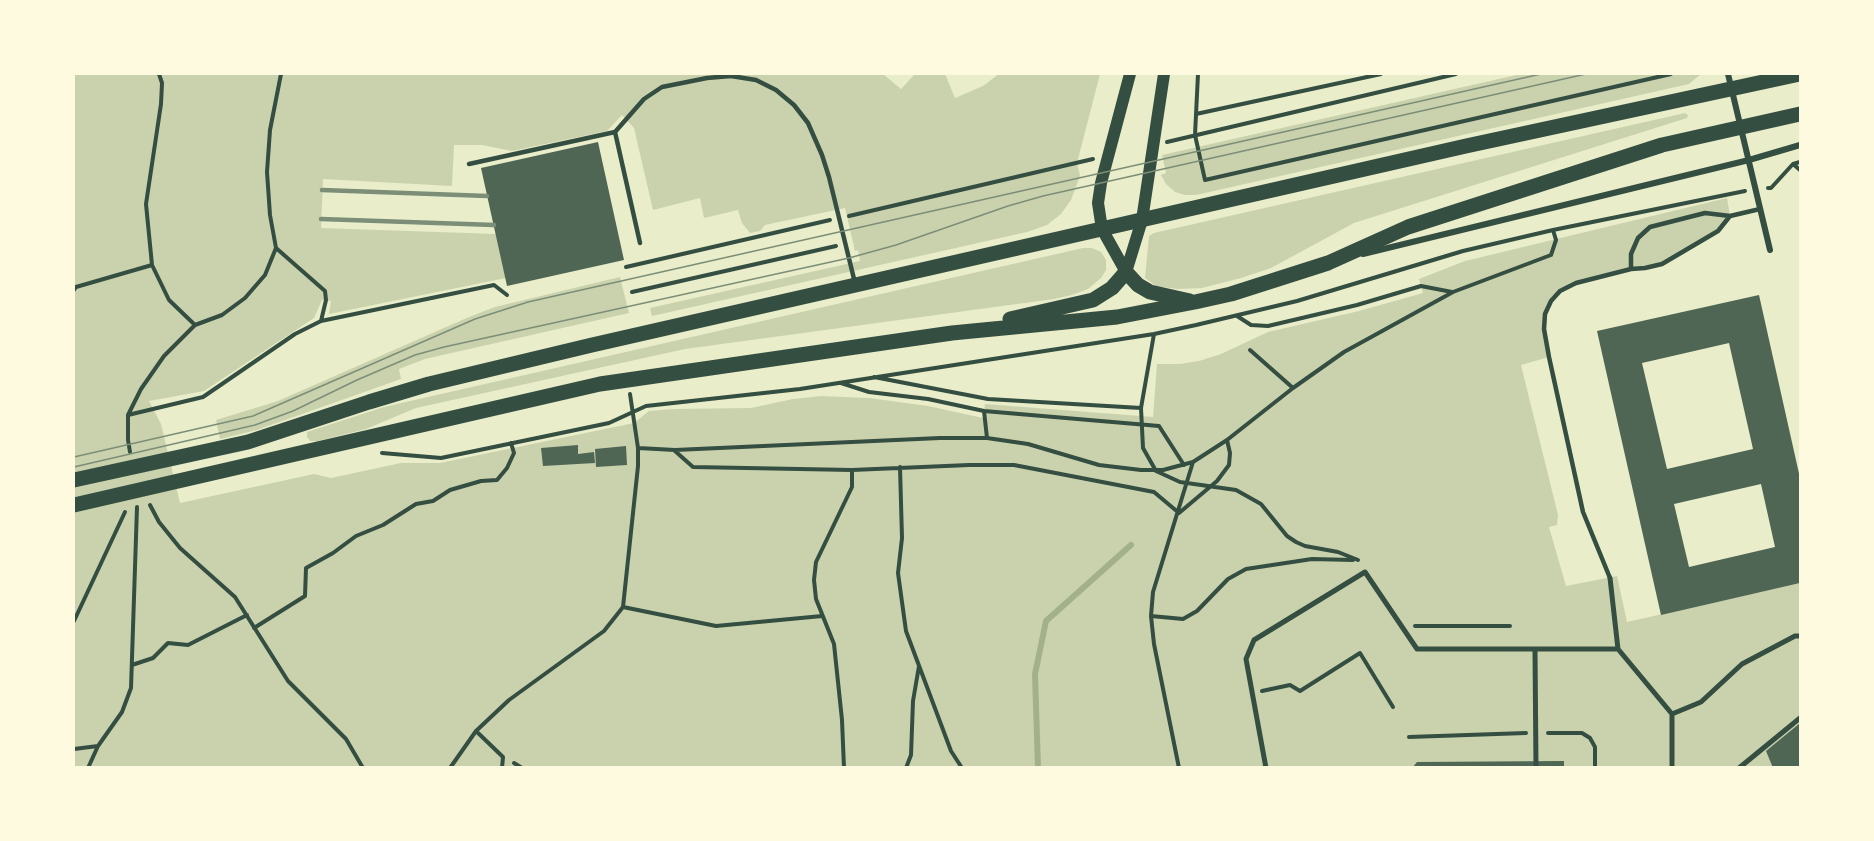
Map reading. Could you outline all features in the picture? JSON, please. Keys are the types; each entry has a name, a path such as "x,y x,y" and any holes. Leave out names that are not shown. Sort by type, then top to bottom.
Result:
{"main road":[{"path":"1130,74 1101,183 1098,203 1102,229 1126,272 1138,285 1150,292 1196,302"},
{"path":"952,333 1093,300 1112,288 1126,272 1142,220 1164,74"},
{"path":"74,480 248,442 429,384 592,345 1466,146 1730,81 1800,74"},
{"path":"74,505 573,389 628,379 952,333 1117,317 1232,294 1328,263 1419,223 1662,145 1800,114"}],"street":[{"path":"1730,81 1770,250"},
{"path":"1328,263 1749,160 1800,145"},
{"path":"1266,768 1246,659 1254,640 1365,572 1417,649 1618,649"},
{"path":"1610,578 1618,649 1672,714 1672,768"},
{"path":"1672,714 1701,702 1742,664 1795,636 1800,636"},
{"path":"1534,650 1536,768"},
{"path":"1739,768 1800,718"}],"lane":[{"path":"469,165 615,132 644,99 662,87 707,78 731,76 756,81 776,90 794,105 808,123 829,177 855,286"},
{"path":"615,132 640,243"},
{"path":"1631,269 1631,254 1638,238 1650,227 1706,213 1730,216 1760,208"},
{"path":"1610,578 1583,512 1544,329 1545,314 1551,301 1560,291 1576,283 1631,269 1662,264 1718,231 1730,216"}],"path":[{"path":"159,74 162,83 161,104 146,204 152,265 169,300 195,326"},
{"path":"281,74 270,130 267,172 270,214 276,248 265,275 245,298 222,315 195,326 164,356 141,389 128,415 203,397 295,334 321,321 494,285 507,295"},
{"path":"1198,74 1195,135 1205,180 1671,74"},
{"path":"1196,114 1380,74"},
{"path":"1195,135 1456,74"},
{"path":"1771,188 1794,164 1800,162"},
{"path":"1794,164 1800,170"},
{"path":"383,453 441,458 609,423 646,406 840,383 871,376 1154,334 1298,301 1463,251 1727,194"},
{"path":"638,448 675,450 940,438 987,438 1028,444 1099,465 1163,470 1184,465 1193,462 1227,440 1293,388 1344,352 1453,292 1551,255 1556,240 1553,230"},
{"path":"632,292 845,244"},
{"path":"276,248 324,291 326,300 321,321"},
{"path":"74,290 76,287 152,265"},
{"path":"1237,316 1251,326 1268,326 1357,305 1421,286 1453,292"},
{"path":"1151,616 1183,618 1197,611 1228,579 1246,569 1312,559 1358,560 1338,552 1305,546 1296,542 1287,536 1261,504 1236,490 1179,482 1156,471 1143,448 1141,408 1154,334"},
{"path":"1250,350 1293,388"},
{"path":"871,376 988,399 1141,408"},
{"path":"450,768 476,731 509,700 604,631 623,607 638,466 638,448 628,379"},
{"path":"840,383 870,392 928,399 984,411 1160,426 1184,465"},
{"path":"984,411 987,438"},
{"path":"1179,513 1217,481 1229,465 1230,453 1227,440"},
{"path":"254,628 305,596 306,568 333,553 356,536 383,525 416,504 433,501 450,490 481,481 497,480 507,468 514,453 511,443"},
{"path":"675,450 693,467 852,470 1003,465 1036,469 1154,492 1179,513"},
{"path":"1179,768 1154,644 1151,616 1153,592 1193,462"},
{"path":"900,467 902,537 898,573 906,631 951,751 962,768"},
{"path":"844,768 842,720 834,644 816,599 814,580 816,562 852,487 852,470"},
{"path":"148,503 159,522 180,548 235,597 288,681 346,739 363,768"},
{"path":"74,621 75,613 128,505"},
{"path":"88,768 98,746 122,712 131,688 137,506"},
{"path":"623,607 716,626 822,616"},
{"path":"132,665 153,658 168,643 188,645 247,615"},
{"path":"1402,627 1510,626"},
{"path":"1253,693 1290,685 1300,691 1360,653 1394,706"},
{"path":"906,768 911,755 913,700 919,666"},
{"path":"476,731 503,757 502,768"},
{"path":"1409,737 1582,733 1590,738 1595,747 1595,768"},
{"path":"74,749 98,746"},
{"path":"514,763 522,768"}],"green space":[{"path":"74,74 883,74 901,89 915,74 945,74 955,98 983,86 999,74 1100,74 1077,163 1080,176 1071,200 1061,214 1047,225 1027,232 652,316 650,308 860,261 858,250 855,251 845,208 765,225 760,231 750,233 742,223 738,210 704,218 700,198 653,210 634,128 622,115 607,131 512,151 482,145 454,145 452,186 323,179 321,228 496,234 506,278 329,314 331,301 322,300 314,318 204,391 149,401 161,424 180,503 314,474 331,478 401,463 440,463 634,423 649,411 751,408 821,396 869,398 928,406 983,418 985,404 1153,417 1157,364 1199,361 1221,354 1268,332 1359,311 1423,293 1419,279 1465,261 1727,198 1730,216 1718,231 1662,264 1631,269 1576,283 1560,291 1551,301 1545,314 1544,329 1549,357 1521,365 1558,515 1557,525 1549,527 1566,586 1617,576 1627,622 1800,583 1800,723 1767,751 1773,768 74,767"},
{"path":"1521,74 1701,74 1689,84 1196,195 1175,192 1166,184 1161,175 1166,173 1162,155"},
{"path":"1685,113 1688,115 1687,118 1354,223 1271,268 1241,278 1202,288 1177,289 1156,286 1145,278 1149,236 1154,233"},
{"path":"1083,248 1092,248 1101,252 1106,260 1106,270 1101,278 1088,289 1072,295 685,349 416,408 366,429 318,441 310,441 307,437 307,432 384,407"},
{"path":"620,277 629,313 425,359 399,369 401,379 257,430 220,439 216,420 278,401 469,317 495,307"}],"building":[{"path":"598,142 624,260 507,286 481,168"},
{"path":"1759,295 1800,478 1800,583 1661,615 1597,331","holes":["1729,343 1753,449 1667,469 1642,363","1761,484 1775,547 1689,567 1674,504"]},
{"path":"578,445 578,454 594,452 595,463 543,466 541,448"},
{"path":"626,446 627,465 596,467 595,449"},
{"path":"1800,723 1800,768 1773,768 1766,751"},
{"path":"1564,761 1564,768 1412,768 1417,762"}],"waterway":[{"path":"1038,768 1035,674 1046,621 1131,545"}],"tram line":[{"path":"74,457 253,416 475,319 528,302 1541,74"},
{"path":"74,467 255,425 293,411 415,355 444,347 849,258 896,245 1043,196 1586,74"}],"railway":[{"path":"322,190 487,196"},
{"path":"321,219 494,225"}]}
